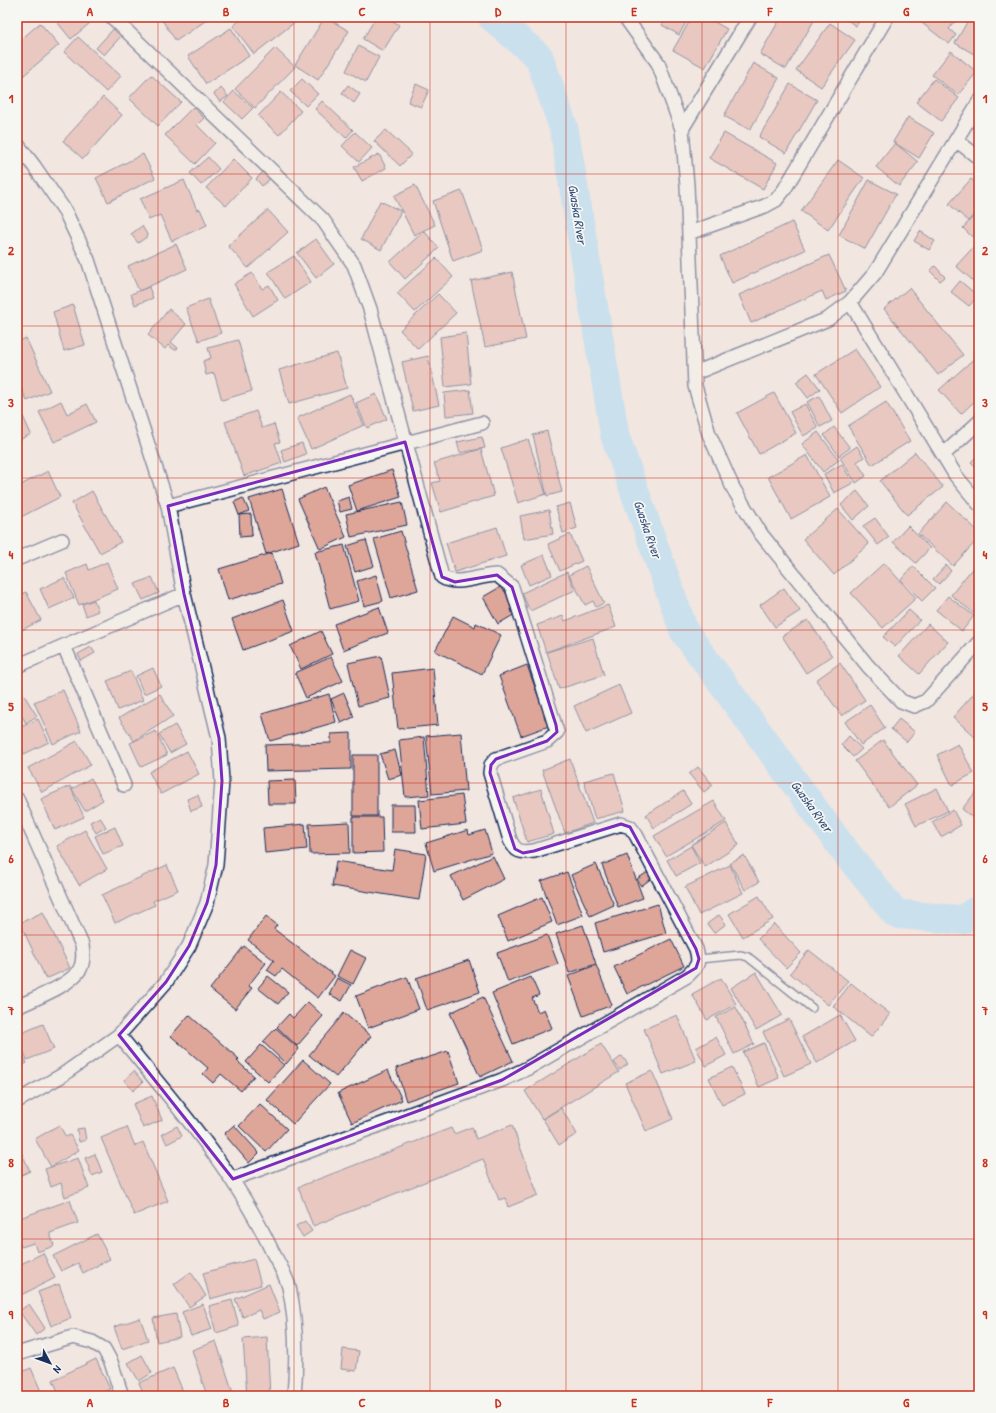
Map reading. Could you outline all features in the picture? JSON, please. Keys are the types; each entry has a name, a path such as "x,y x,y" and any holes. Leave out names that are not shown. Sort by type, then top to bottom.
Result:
{"street":[{"path":"112,17 323,220 354,265 370,309 442,577 447,581 455,582 497,575 512,587 557,732 547,741 496,759 491,765 490,773 510,840 515,848 523,853 534,851 621,824 630,827 636,835 696,949 699,959 696,968 687,976 528,1068 509,1077 233,1179"},
{"path":"625,17 658,63 682,129 687,185 695,386 709,434 732,488 761,534 868,666 901,701 914,706 926,701 979,642"},
{"path":"682,129 750,17"},
{"path":"689,233 765,206 776,200 784,190 887,17"},
{"path":"695,374 828,319 850,302 876,273 979,102"},
{"path":"956,140 979,158"},
{"path":"17,144 34,166 65,212 88,260 168,506 184,594 219,738 222,781 216,865 207,903 189,946 166,982 119,1035 61,1076 17,1101"},
{"path":"850,302 956,476 979,504"},
{"path":"943,455 979,422"},
{"path":"168,506 405,442 482,423"},
{"path":"17,559 62,540"},
{"path":"17,666 184,594"},
{"path":"64,646 124,785"},
{"path":"17,799 82,945 84,958 80,968 71,980 17,1007"},
{"path":"119,1035 233,1179 264,1233 289,1286 295,1329 296,1370 294,1396"},
{"path":"17,1354 73,1337 92,1342 104,1349 111,1362 122,1396"}],"lane":[{"path":"699,959 741,955 748,956 812,1008"}],"highlighted area":[{"path":"405,442 442,577 455,582 497,575 512,587 556,725 557,732 547,741 496,759 491,765 490,773 515,849 523,853 534,851 621,824 630,827 696,949 699,959 696,968 502,1080 233,1179 119,1035 166,982 189,946 207,903 216,865 222,781 219,738 184,594 168,506"}],"building":[{"path":"53,17 97,17 71,39"},
{"path":"160,17 207,17 208,19 176,41"},
{"path":"244,17 297,17 299,19 254,54 233,26"},
{"path":"325,17 349,31 318,80 295,65"},
{"path":"376,17 387,17 399,25 383,51 363,39"},
{"path":"667,17 689,17 679,35 662,25"},
{"path":"692,17 706,17 727,29 705,68 673,50"},
{"path":"722,17 733,17 730,22"},
{"path":"781,17 816,17 786,69 760,54"},
{"path":"843,17 862,17 856,26"},
{"path":"920,17 958,17 949,29 956,35 949,44 918,20"},
{"path":"970,17 979,21 979,57 955,43"},
{"path":"40,23 59,45 17,81 17,43"},
{"path":"830,23 855,40 821,87 796,70"},
{"path":"115,27 123,34 104,55 96,48"},
{"path":"231,28 249,56 206,84 188,56"},
{"path":"78,37 121,76 106,92 64,52"},
{"path":"358,46 379,57 366,82 346,71"},
{"path":"275,48 295,67 255,108 235,89"},
{"path":"951,51 977,72 958,95 932,75"},
{"path":"753,63 779,78 750,130 724,116"},
{"path":"151,75 181,102 158,126 129,98"},
{"path":"302,79 318,94 306,106 290,91"},
{"path":"934,79 959,98 941,121 916,102"},
{"path":"416,84 429,90 421,107 408,102"},
{"path":"790,84 817,100 786,153 759,137"},
{"path":"348,85 360,94 354,103 342,93"},
{"path":"221,88 228,96 220,102 214,94"},
{"path":"234,91 253,108 242,119 224,102"},
{"path":"281,92 301,111 279,135 258,116"},
{"path":"103,97 122,115 83,159 63,141"},
{"path":"322,101 353,130 346,138 315,109"},
{"path":"193,107 204,118 197,125 215,143 195,164 165,135"},
{"path":"908,117 934,133 919,158 893,142"},
{"path":"386,130 412,154 400,166 374,141"},
{"path":"355,132 372,148 359,162 342,146"},
{"path":"724,133 777,163 763,189 709,158"},
{"path":"895,143 918,162 899,186 876,167"},
{"path":"143,154 155,178 108,202 96,178"},
{"path":"379,154 386,168 362,181 354,167"},
{"path":"208,157 219,169 201,185 190,173"},
{"path":"233,159 252,178 226,206 206,188"},
{"path":"838,160 864,178 828,230 801,211"},
{"path":"264,171 271,178 262,186 256,179"},
{"path":"971,179 979,185 979,209 968,221 949,204"},
{"path":"184,180 197,210 200,209 207,225 172,241 160,215 149,220 140,199"},
{"path":"869,180 896,194 865,249 839,235"},
{"path":"415,185 435,225 414,235 394,196"},
{"path":"462,191 483,250 453,261 433,201"},
{"path":"380,201 401,211 381,250 361,239"},
{"path":"268,210 288,232 248,268 228,246"},
{"path":"979,210 979,229 972,237 963,228"},
{"path":"792,222 805,250 732,283 720,256"},
{"path":"142,226 148,236 138,243 131,234"},
{"path":"424,231 439,248 405,279 390,262"},
{"path":"920,231 935,241 929,250 914,241"},
{"path":"316,239 334,264 316,278 297,253"},
{"path":"979,241 979,286 956,266"},
{"path":"176,244 187,269 139,291 128,266"},
{"path":"829,255 846,291 826,300 822,291 751,323 739,295"},
{"path":"294,256 311,282 285,299 268,272"},
{"path":"436,258 453,277 415,312 397,293"},
{"path":"935,266 945,277 940,281 930,271"},
{"path":"512,272 526,339 485,347 471,281"},
{"path":"252,273 262,289 269,285 278,300 253,316 234,284"},
{"path":"960,281 978,296 969,306 951,292"},
{"path":"149,287 153,298 135,305 131,294"},
{"path":"909,288 963,355 938,375 884,309"},
{"path":"438,294 456,313 418,349 400,330"},
{"path":"208,299 221,333 199,341 186,308"},
{"path":"73,305 85,345 64,351 53,312"},
{"path":"169,309 186,324 171,342 178,348 175,350 168,345 165,349 148,335"},
{"path":"466,333 471,384 445,387 440,337"},
{"path":"26,338 50,391 27,401 17,380 17,342"},
{"path":"238,340 252,391 222,400 214,373 206,375 203,361 211,358 208,348"},
{"path":"855,349 880,387 842,413 816,374"},
{"path":"337,353 347,388 289,404 279,370"},
{"path":"979,354 979,397 961,414 939,390"},
{"path":"428,356 439,405 413,411 402,362"},
{"path":"808,373 820,389 808,398 796,382"},
{"path":"470,390 473,413 446,416 444,393"},
{"path":"774,393 796,433 759,454 737,413"},
{"path":"350,394 364,425 311,449 297,418"},
{"path":"376,394 387,419 367,428 356,403"},
{"path":"819,396 832,421 820,427 807,402"},
{"path":"61,401 67,414 87,404 96,422 54,442 39,412"},
{"path":"886,402 910,441 872,465 848,426"},
{"path":"805,404 818,428 803,436 790,412"},
{"path":"256,411 262,428 274,424 280,442 275,443 282,463 244,476 225,422"},
{"path":"21,412 31,434 17,441 17,413"},
{"path":"834,427 850,448 839,456 824,435"},
{"path":"547,431 562,492 547,496 533,435"},
{"path":"818,432 839,460 823,472 802,444"},
{"path":"482,437 485,448 460,453 457,442"},
{"path":"528,439 546,494 518,503 501,448"},
{"path":"302,443 306,454 285,462 281,450"},
{"path":"857,446 864,457 857,462 866,476 856,483 840,458"},
{"path":"481,449 494,496 441,512 432,483 440,481 434,463"},
{"path":"915,452 943,487 907,515 880,481"},
{"path":"979,454 979,470 971,462"},
{"path":"807,455 830,497 791,519 768,477"},
{"path":"842,464 853,483 834,493 824,474"},
{"path":"392,470 401,497 357,511 348,485"},
{"path":"48,471 60,497 17,519 17,487"},
{"path":"324,487 346,537 320,549 298,499"},
{"path":"282,489 299,543 266,554 249,499"},
{"path":"92,491 121,542 100,553 72,503"},
{"path":"857,491 869,506 853,520 841,505"},
{"path":"349,497 352,509 340,512 337,501"},
{"path":"243,498 249,511 239,515 234,502"},
{"path":"402,502 407,525 351,537 346,514"},
{"path":"947,502 979,532 979,538 953,566 918,534"},
{"path":"570,503 577,528 563,533 556,507"},
{"path":"838,509 869,544 834,575 803,539"},
{"path":"549,510 553,534 524,539 520,516"},
{"path":"251,514 252,536 240,537 239,515"},
{"path":"875,518 889,537 878,545 863,526"},
{"path":"908,526 930,548 916,563 893,542"},
{"path":"497,527 506,556 455,572 446,543"},
{"path":"401,531 418,590 391,598 374,539"},
{"path":"570,534 582,561 560,571 548,544"},
{"path":"366,540 374,566 355,572 347,546"},
{"path":"344,545 359,601 330,609 315,552"},
{"path":"272,553 281,584 228,600 219,569"},
{"path":"544,555 552,575 529,585 521,565"},
{"path":"979,560 979,612 976,615 951,595"},
{"path":"107,562 118,589 79,605 66,573 87,564 89,570"},
{"path":"884,563 916,598 883,628 851,593"},
{"path":"946,565 951,571 939,584 933,579"},
{"path":"586,566 604,603 596,607 593,601 585,605 569,575"},
{"path":"913,566 935,588 922,601 901,580"},
{"path":"567,572 575,590 530,611 522,593"},
{"path":"376,575 383,601 364,606 357,581"},
{"path":"152,577 159,593 143,600 135,584"},
{"path":"64,578 74,598 49,609 40,589"},
{"path":"502,586 517,613 498,624 483,597"},
{"path":"784,588 800,611 775,627 760,605"},
{"path":"26,592 41,620 18,632 17,596"},
{"path":"948,596 974,616 962,631 936,610"},
{"path":"94,600 98,611 86,616 82,604"},
{"path":"283,600 294,631 243,650 232,619"},
{"path":"608,605 616,627 546,652 537,625 563,616 565,621"},
{"path":"379,607 388,633 343,650 334,624"},
{"path":"909,610 920,620 895,647 883,637"},
{"path":"453,616 475,627 476,623 501,635 482,674 435,651"},
{"path":"808,620 832,656 806,673 782,636"},
{"path":"928,624 948,642 919,674 899,656"},
{"path":"321,631 332,654 301,669 290,646"},
{"path":"593,638 604,675 559,689 547,652"},
{"path":"91,647 95,653 81,661 78,654"},
{"path":"381,656 390,698 358,706 348,663"},
{"path":"331,657 343,681 306,698 295,673"},
{"path":"840,663 865,700 842,716 816,680"},
{"path":"527,665 549,726 521,736 499,676"},
{"path":"153,668 161,686 144,694 136,676"},
{"path":"433,668 438,725 398,729 392,673"},
{"path":"131,671 143,700 118,710 107,681"},
{"path":"17,684 37,716 26,723 17,708"},
{"path":"619,685 631,713 586,733 574,706"},
{"path":"979,688 979,737 977,739 953,717"},
{"path":"63,690 81,731 53,744 34,702"},
{"path":"344,693 354,717 341,723 331,699"},
{"path":"160,694 173,716 134,741 119,718"},
{"path":"329,694 336,722 270,741 262,714"},
{"path":"870,705 885,728 861,745 845,722"},
{"path":"38,719 49,742 24,754 17,739 17,729"},
{"path":"899,719 915,732 907,742 891,729"},
{"path":"175,725 186,744 170,753 159,734"},
{"path":"156,731 167,755 141,767 130,743"},
{"path":"351,733 351,769 266,771 265,745 331,743 331,734"},
{"path":"461,733 466,791 432,794 426,736"},
{"path":"849,736 862,749 853,757 841,745"},
{"path":"424,737 429,795 405,797 399,740"},
{"path":"883,740 917,785 889,807 855,761"},
{"path":"77,741 91,765 42,792 28,768"},
{"path":"958,744 974,773 952,785 937,755"},
{"path":"395,750 402,775 388,779 380,754"},
{"path":"187,751 199,774 161,794 149,772"},
{"path":"353,755 377,755 377,816 353,816"},
{"path":"570,759 593,823 565,833 542,770"},
{"path":"698,767 713,785 704,792 689,774"},
{"path":"614,773 625,811 595,819 584,781"},
{"path":"91,778 103,800 85,811 72,789"},
{"path":"295,780 296,804 268,804 267,781"},
{"path":"70,786 84,817 55,830 41,799"},
{"path":"937,788 948,811 916,826 905,804"},
{"path":"979,788 979,823 962,809"},
{"path":"541,789 554,834 527,842 513,798"},
{"path":"683,791 691,804 654,828 646,815"},
{"path":"198,795 202,807 191,811 187,799"},
{"path":"462,795 466,824 422,829 419,800"},
{"path":"714,801 726,821 666,856 654,836"},
{"path":"391,805 415,805 416,832 391,832"},
{"path":"953,810 961,825 941,837 932,822"},
{"path":"100,817 106,827 96,833 90,822"},
{"path":"353,817 382,817 383,852 353,853"},
{"path":"349,822 350,853 310,854 309,824"},
{"path":"726,823 739,845 705,867 691,845"},
{"path":"305,824 307,849 265,853 263,828"},
{"path":"115,827 123,846 103,854 95,836"},
{"path":"85,830 107,869 79,885 57,846"},
{"path":"468,830 469,835 485,830 492,853 434,871 426,843"},
{"path":"691,846 700,863 676,876 667,860"},
{"path":"395,849 426,854 419,900 332,886 336,861 392,870"},
{"path":"627,855 643,898 618,907 602,865"},
{"path":"744,855 759,882 745,890 730,863"},
{"path":"493,856 504,879 463,900 451,876"},
{"path":"596,864 614,905 590,916 571,875"},
{"path":"167,865 178,890 153,901 155,905 115,923 102,895"},
{"path":"730,865 743,893 699,915 685,887"},
{"path":"567,872 583,915 557,925 541,881"},
{"path":"648,872 652,878 641,886 637,879"},
{"path":"759,896 773,919 743,937 729,914"},
{"path":"542,897 552,922 508,941 498,916"},
{"path":"658,904 666,933 603,952 595,923"},
{"path":"43,912 70,968 46,979 20,923"},
{"path":"719,915 726,924 714,933 707,924"},
{"path":"266,916 277,925 274,929 335,976 318,998 282,969 276,976 267,970 274,960 248,940"},
{"path":"774,924 801,953 786,968 758,939"},
{"path":"583,925 596,964 569,973 556,934"},
{"path":"547,935 558,964 508,982 497,953"},
{"path":"671,939 684,966 627,994 614,967"},
{"path":"244,946 266,963 248,986 252,988 235,1009 210,989"},
{"path":"350,950 366,958 353,984 337,976"},
{"path":"809,950 848,981 828,1005 790,973"},
{"path":"469,960 480,992 427,1010 416,978"},
{"path":"596,965 612,1005 583,1016 568,976"},
{"path":"756,972 782,1015 756,1030 731,988"},
{"path":"268,976 288,992 278,1004 258,988"},
{"path":"407,977 419,1009 368,1028 356,996"},
{"path":"531,977 539,995 532,998 538,1012 544,1009 552,1028 513,1044 492,993"},
{"path":"337,978 351,985 342,1001 329,994"},
{"path":"721,978 736,1004 707,1020 692,994"},
{"path":"851,983 890,1014 871,1037 833,1006"},
{"path":"483,997 513,1061 480,1077 450,1013"},
{"path":"308,1002 323,1016 297,1046 277,1027 289,1014 293,1018"},
{"path":"736,1007 754,1044 734,1054 716,1017"},
{"path":"344,1013 371,1036 336,1077 309,1055"},
{"path":"189,1015 239,1059 237,1061 254,1076 241,1091 221,1074 213,1083 203,1074 208,1068 171,1036"},
{"path":"677,1015 696,1061 663,1074 644,1029"},
{"path":"840,1015 855,1041 817,1063 802,1037"},
{"path":"789,1019 811,1064 784,1076 763,1032"},
{"path":"43,1024 54,1049 27,1060 17,1035"},
{"path":"276,1028 299,1049 286,1064 263,1042"},
{"path":"716,1037 726,1055 706,1066 696,1048"},
{"path":"764,1043 779,1078 759,1087 743,1052"},
{"path":"601,1044 619,1072 542,1119 525,1091"},
{"path":"261,1045 284,1065 268,1082 246,1062"},
{"path":"17,1046 27,1063 17,1069"},
{"path":"448,1051 459,1083 406,1101 396,1068"},
{"path":"622,1056 628,1064 620,1070 614,1062"},
{"path":"303,1060 330,1084 293,1124 267,1100"},
{"path":"732,1067 745,1094 722,1105 709,1078"},
{"path":"388,1070 402,1100 352,1123 338,1093"},
{"path":"134,1071 143,1082 133,1091 124,1080"},
{"path":"652,1071 673,1119 646,1131 625,1083"},
{"path":"152,1096 162,1120 143,1128 133,1104"},
{"path":"260,1104 287,1129 266,1152 239,1126"},
{"path":"561,1108 577,1134 559,1145 543,1119"},
{"path":"59,1125 66,1137 70,1135 79,1150 51,1167 35,1139"},
{"path":"234,1125 259,1153 249,1163 224,1134"},
{"path":"512,1125 538,1195 508,1207 505,1198 499,1200 483,1159 313,1226 298,1187 451,1128 454,1134 472,1127 476,1139"},
{"path":"177,1126 182,1136 167,1144 162,1134"},
{"path":"127,1127 135,1146 143,1142 168,1201 134,1215 101,1138"},
{"path":"84,1128 86,1140 79,1142 77,1129"},
{"path":"17,1143 30,1171 17,1177"},
{"path":"95,1154 102,1172 92,1176 85,1158"},
{"path":"78,1158 89,1188 65,1197 61,1183 51,1187 45,1169"},
{"path":"70,1200 78,1223 50,1233 54,1246 37,1252 34,1243 21,1247 17,1237 17,1219"},
{"path":"305,1221 312,1231 303,1237 296,1226"},
{"path":"97,1234 110,1259 83,1273 78,1263 61,1271 53,1256"},
{"path":"43,1253 55,1278 19,1296 17,1292 17,1266"},
{"path":"254,1259 261,1285 210,1299 203,1273"},
{"path":"191,1272 206,1296 189,1307 174,1284"},
{"path":"59,1284 71,1318 51,1326 38,1292"},
{"path":"269,1284 280,1312 263,1319 259,1310 243,1317 235,1299"},
{"path":"232,1300 239,1326 216,1333 209,1306"},
{"path":"29,1304 45,1328 36,1335 19,1311"},
{"path":"203,1304 212,1329 191,1336 182,1312"},
{"path":"176,1314 180,1337 157,1342 153,1318"},
{"path":"140,1318 148,1340 122,1349 114,1327"},
{"path":"267,1337 270,1396 247,1396 243,1339"},
{"path":"216,1341 234,1396 207,1396 192,1350"},
{"path":"343,1349 359,1351 356,1371 341,1369"},
{"path":"142,1355 152,1373 139,1381 128,1363"},
{"path":"96,1359 110,1389 95,1396 60,1396 53,1380"},
{"path":"31,1368 43,1396 17,1396 17,1374"},
{"path":"173,1368 185,1396 145,1396 139,1383"}],"waterway":[{"name":"Gwaska River","path":"492,17 539,57 564,129 615,436 684,631 844,850 896,914 962,920 979,909"}]}
